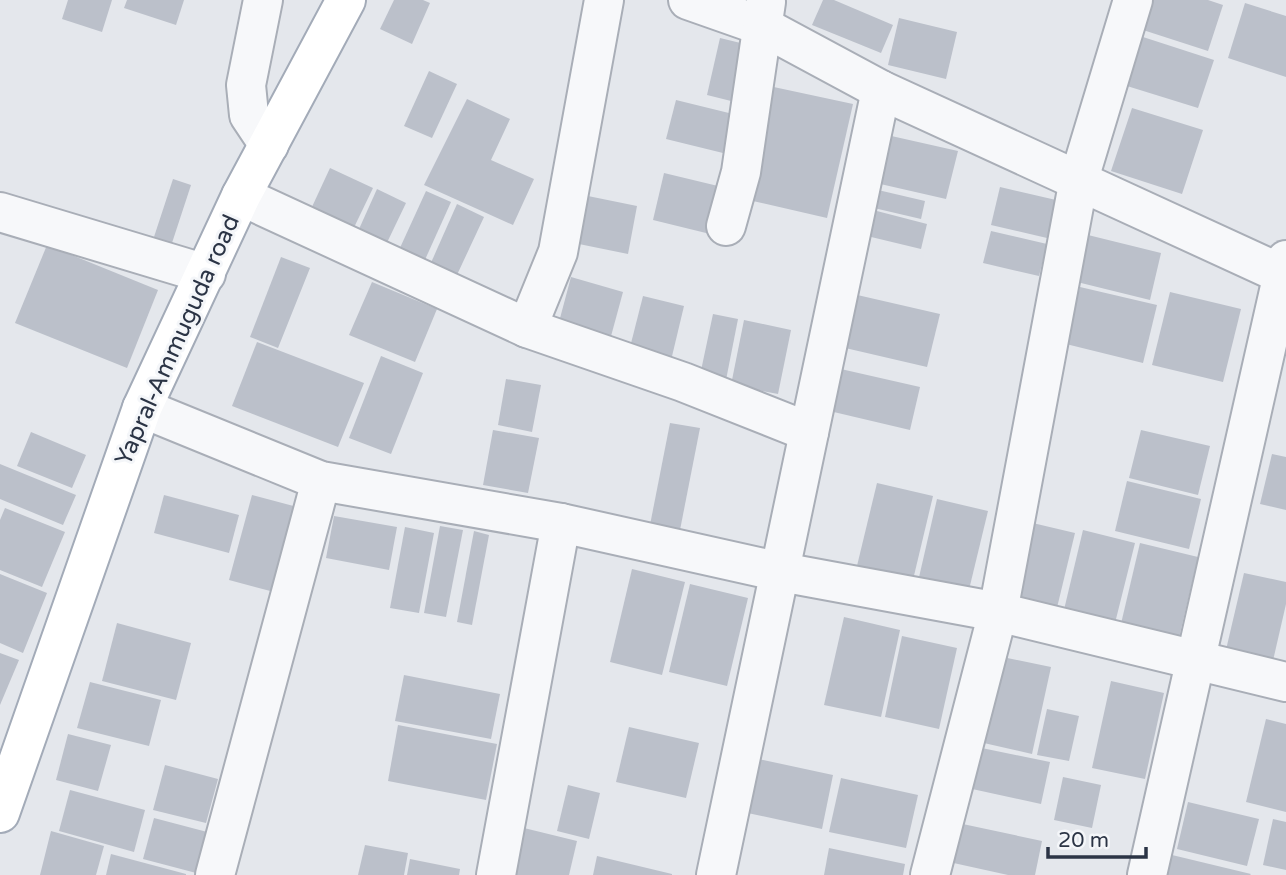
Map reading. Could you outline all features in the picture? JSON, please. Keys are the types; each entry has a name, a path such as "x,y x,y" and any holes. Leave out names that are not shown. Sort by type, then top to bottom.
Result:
{"main road":[{"name":"Yapral-Ammuguda road","path":"0,813 142,408 241,196 346,0"}],"street":[{"path":"263,0 246,85 249,115 269,145"},
{"path":"527,328 558,252 604,0"},
{"path":"688,0 764,13 881,90 1285,270 1147,875"},
{"path":"930,875 998,612 1079,180 1133,0"},
{"path":"726,226 741,172 764,13"},
{"path":"716,875 881,90"},
{"path":"241,196 527,328 683,382 809,432"},
{"path":"0,212 206,274"},
{"path":"142,408 321,481 561,523 781,572 998,612 1286,682"},
{"path":"215,875 321,481"},
{"path":"496,875 561,523"}],"building":[{"path":"68,0 112,0 102,32 62,19"},
{"path":"127,0 184,0 176,25 124,8"},
{"path":"394,0 423,0 430,3 412,44 380,29"},
{"path":"823,0 834,0 893,25 881,53 812,25"},
{"path":"1152,0 1208,0 1223,5 1208,51 1143,30"},
{"path":"1245,3 1286,16 1286,77 1228,58"},
{"path":"899,18 957,32 946,79 888,65"},
{"path":"1143,37 1214,60 1198,108 1127,86"},
{"path":"720,38 757,47 743,104 707,95"},
{"path":"429,71 457,84 432,138 404,126"},
{"path":"769,86 853,104 827,218 744,199"},
{"path":"467,99 510,119 491,160 534,179 513,225 424,185"},
{"path":"676,100 737,115 727,154 666,139"},
{"path":"1132,108 1203,130 1182,194 1111,171"},
{"path":"887,135 958,151 946,199 876,183"},
{"path":"330,168 373,188 347,242 305,222"},
{"path":"664,173 718,186 706,233 653,220"},
{"path":"173,179 191,185 170,249 152,243"},
{"path":"1000,187 1056,200 1047,238 991,225"},
{"path":"377,189 406,203 383,251 355,238"},
{"path":"878,190 925,201 921,219 874,208"},
{"path":"426,191 451,202 424,262 399,250"},
{"path":"583,195 637,206 628,254 574,243"},
{"path":"457,204 484,217 456,277 430,265"},
{"path":"873,210 927,224 921,249 867,236"},
{"path":"991,231 1047,244 1039,276 983,263"},
{"path":"1088,235 1161,253 1150,300 1077,282"},
{"path":"47,245 158,290 127,368 15,323"},
{"path":"281,257 310,268 278,348 250,337"},
{"path":"571,277 623,292 607,351 555,337"},
{"path":"372,282 437,309 415,362 349,335"},
{"path":"1080,287 1157,305 1143,363 1066,344"},
{"path":"1170,292 1241,309 1223,382 1152,365"},
{"path":"853,294 940,314 927,367 841,347"},
{"path":"643,296 684,306 668,373 626,363"},
{"path":"713,314 738,319 725,385 699,380"},
{"path":"744,320 791,330 778,394 731,385"},
{"path":"257,342 364,383 338,447 232,406"},
{"path":"381,356 423,373 391,454 349,438"},
{"path":"832,367 920,387 910,430 821,409"},
{"path":"506,379 541,385 532,432 498,425"},
{"path":"670,423 700,428 680,530 650,525"},
{"path":"493,430 539,438 528,493 483,485"},
{"path":"1141,430 1210,446 1198,495 1129,478"},
{"path":"31,432 86,455 72,488 17,466"},
{"path":"1272,454 1286,457 1286,510 1260,504"},
{"path":"0,464 76,495 63,525 0,499"},
{"path":"1127,481 1201,499 1189,549 1115,531"},
{"path":"877,483 933,496 912,584 856,570"},
{"path":"164,495 239,515 229,553 154,533"},
{"path":"252,495 301,508 278,593 229,580"},
{"path":"937,499 988,511 967,598 917,586"},
{"path":"5,508 65,532 42,587 0,570 0,520"},
{"path":"334,516 397,527 389,570 326,558"},
{"path":"1020,520 1075,533 1055,616 1000,603"},
{"path":"440,526 463,530 446,617 424,613"},
{"path":"405,527 434,533 419,613 390,608"},
{"path":"1083,530 1135,543 1114,627 1063,614"},
{"path":"474,531 489,535 472,625 457,622"},
{"path":"1140,543 1198,557 1178,642 1120,628"},
{"path":"632,569 685,582 662,675 610,662"},
{"path":"1244,573 1286,582 1286,604 1272,665 1225,654"},
{"path":"0,574 47,593 23,653 0,643"},
{"path":"690,584 748,598 727,686 669,672"},
{"path":"844,617 900,630 881,717 824,705"},
{"path":"117,623 191,643 176,700 102,681"},
{"path":"902,636 957,648 939,729 885,717"},
{"path":"0,653 19,660 0,705"},
{"path":"993,655 1051,667 1032,754 975,741"},
{"path":"404,675 500,694 491,739 395,721"},
{"path":"1111,681 1164,693 1145,779 1092,768"},
{"path":"90,682 161,700 149,746 77,728"},
{"path":"1047,709 1079,716 1069,761 1037,755"},
{"path":"1266,719 1286,724 1286,812 1246,802"},
{"path":"398,725 497,744 486,800 388,781"},
{"path":"629,727 699,743 686,798 616,782"},
{"path":"68,734 111,745 98,791 56,780"},
{"path":"972,746 1050,762 1041,804 963,787"},
{"path":"754,758 833,775 822,829 743,812"},
{"path":"165,765 218,779 206,823 153,810"},
{"path":"1063,777 1101,785 1092,828 1054,820"},
{"path":"841,778 918,795 906,848 829,832"},
{"path":"568,785 600,793 589,839 557,831"},
{"path":"70,790 145,810 134,852 59,831"},
{"path":"1188,802 1259,819 1247,866 1177,849"},
{"path":"154,818 211,833 200,874 143,859"},
{"path":"1273,819 1286,822 1286,870 1263,865"},
{"path":"958,823 1042,841 1035,875 1008,875 949,862"},
{"path":"524,828 577,841 569,875 513,875"},
{"path":"51,831 104,846 96,875 40,875"},
{"path":"365,845 408,853 404,875 358,875"},
{"path":"829,848 905,864 903,875 824,875"},
{"path":"111,854 186,874 186,875 106,875"},
{"path":"1172,855 1251,874 1167,875"},
{"path":"597,856 672,874 672,875 593,875"},
{"path":"410,859 460,869 459,875 407,875"}]}
